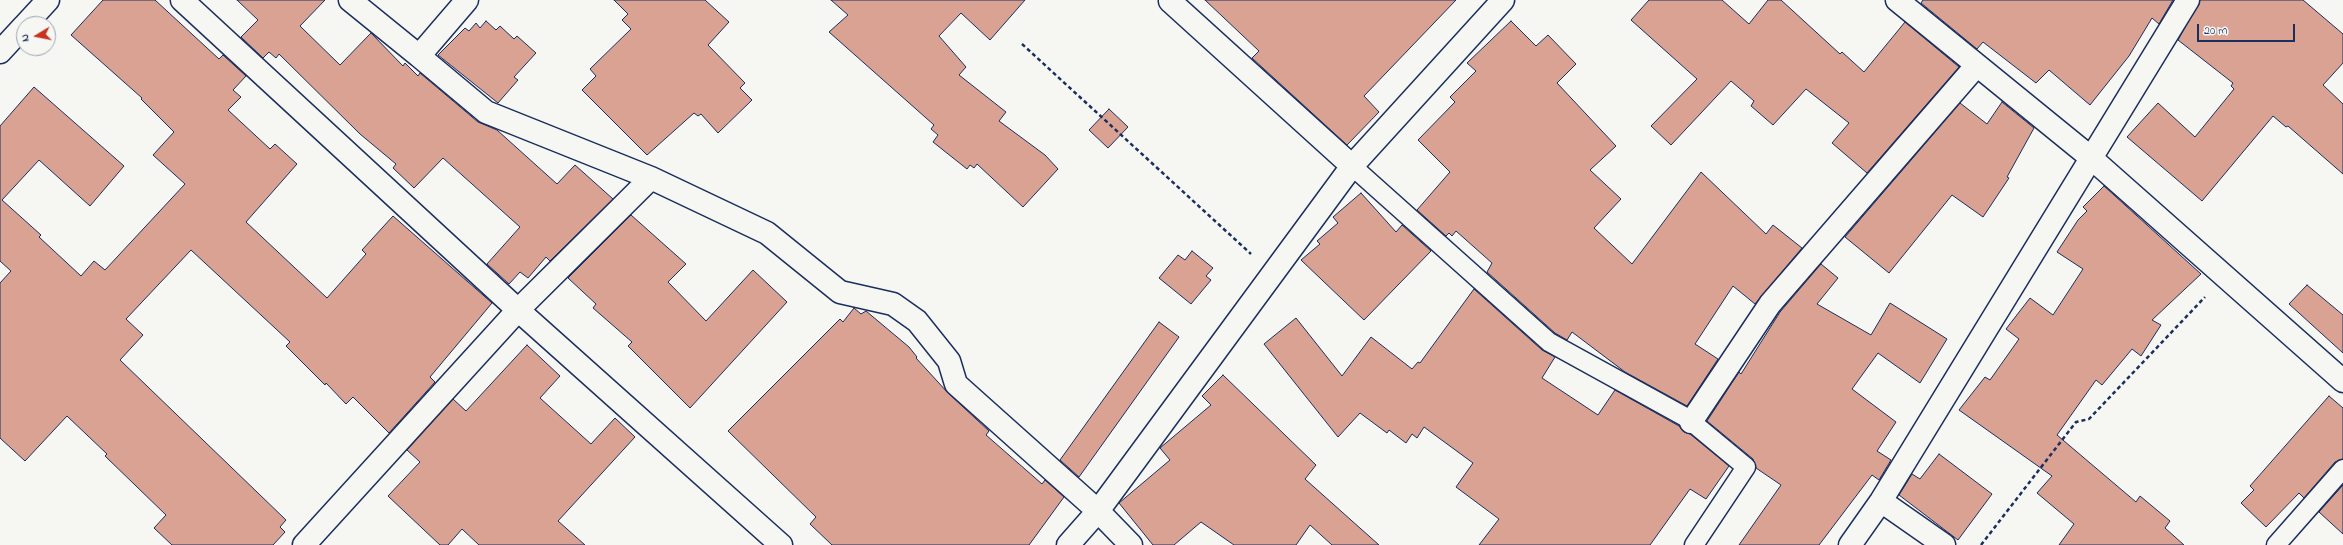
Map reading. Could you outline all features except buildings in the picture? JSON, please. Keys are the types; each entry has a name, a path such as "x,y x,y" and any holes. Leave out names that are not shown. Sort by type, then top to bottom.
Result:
{"street":[{"path":"33,16 48,0"},
{"path":"182,0 518,310 781,545"},
{"path":"350,0 486,112 651,178 767,233 840,292 893,304 917,321 949,361 956,384 1098,511 1131,545"},
{"path":"419,56 467,0"},
{"path":"1068,545 1098,511 1352,166 1503,0"},
{"path":"1897,0 2090,157 2343,381"},
{"path":"1850,545 1881,502 2090,157 2188,0"},
{"path":"1170,1 1352,166"},
{"path":"0,52 16,35"},
{"path":"1691,422 1770,304 1977,65"},
{"path":"304,545 518,310 651,178"},
{"path":"1881,502 1944,545"}],"lane":[{"path":"1352,166 1548,342 1691,422 1746,467 1694,545"},
{"path":"2276,545 2343,469"}],"path":[{"path":"1022,44 1273,274"},
{"path":"1981,545 2076,422 2089,420 2225,276"}]}
